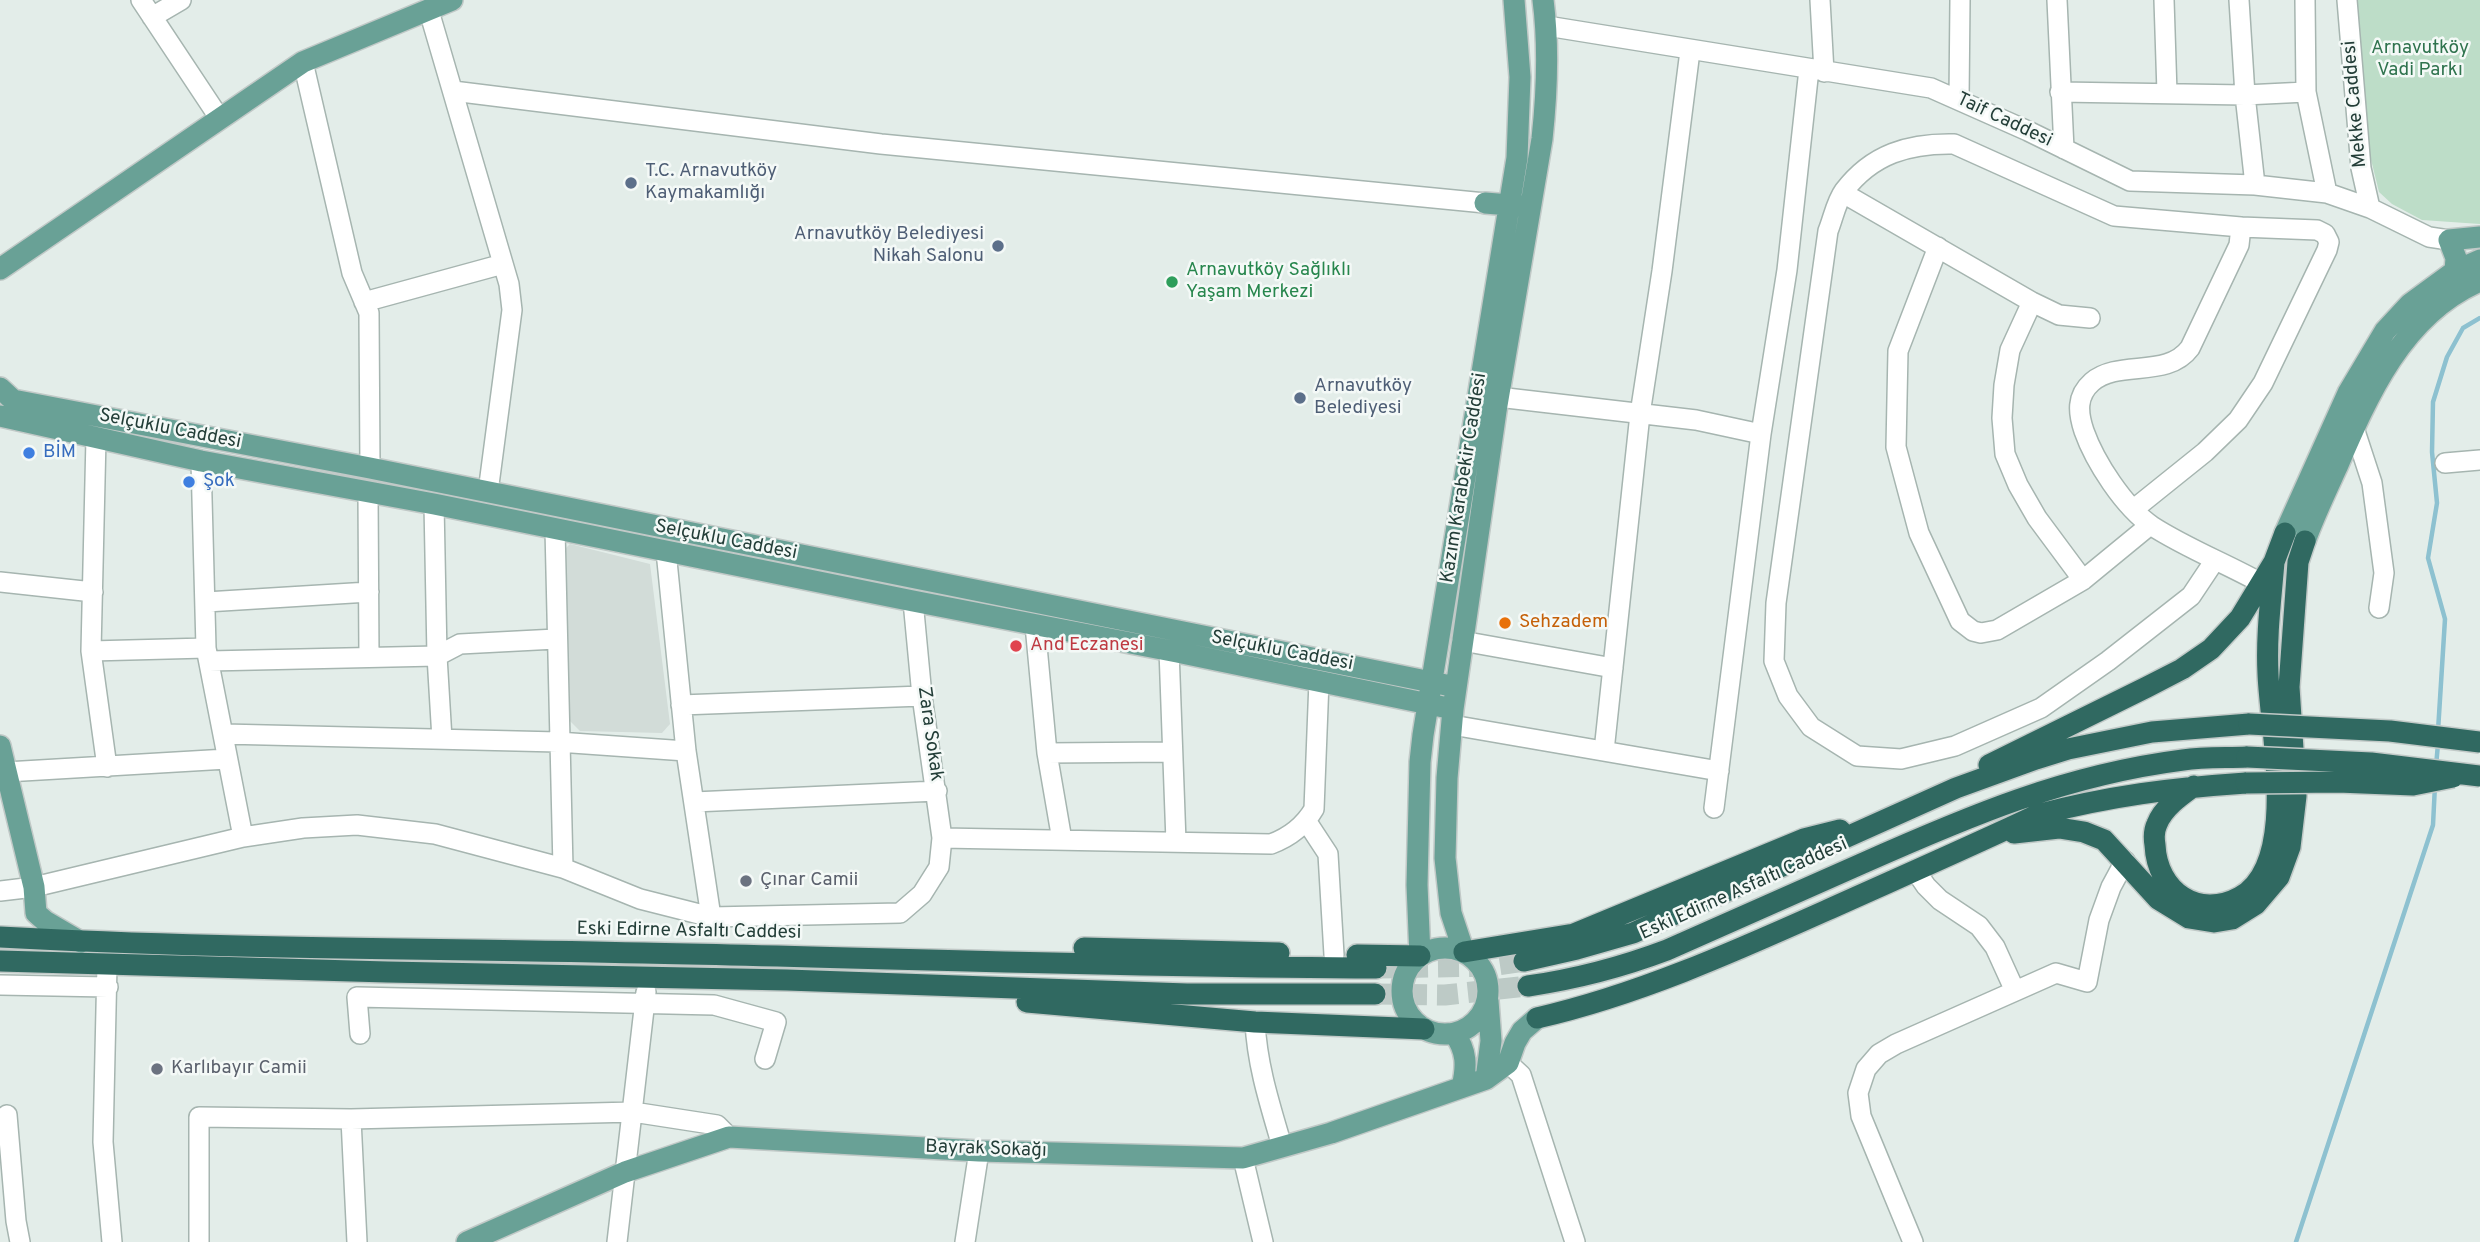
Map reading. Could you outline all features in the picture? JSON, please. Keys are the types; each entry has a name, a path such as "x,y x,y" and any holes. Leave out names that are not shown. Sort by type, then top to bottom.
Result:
{"highway":[{"path":"1956,788 2002,757 2182,669 2211,649 2240,618 2274,562 2285,533"},
{"path":"1991,836 2059,828 2084,832 2104,840 2158,899 2189,918 2214,922 2232,919 2256,904 2279,877 2290,847 2295,796 2289,687 2298,562 2305,541"},
{"path":"2194,786 2177,798 2156,824 2155,856 2160,872 2172,891 2196,903 2219,905 2241,896 2255,884 2272,848 2277,823 2278,799 2268,672 2274,562"},
{"path":"1956,788 2068,749 2152,732 2249,724 2390,731 2480,742"},
{"name":"Eski Edirne Asfaltı Caddesi","path":"1528,986 1629,964 1667,950 1973,815 2027,795 2118,771 2188,759 2247,757 2371,763 2474,775"},
{"path":"1537,1018 1620,994 1724,956 2037,815 2087,802 2194,786 2338,782 2413,785 2474,775"},
{"name":"Eski Edirne Asfaltı Caddesi","path":"1524,961 1590,946 1642,930 1956,788"},
{"path":"1464,952 1574,934 1804,839 1893,816"},
{"name":"Eski Edirne Asfaltı Caddesi","path":"0,937 81,942 1213,967 1376,968"},
{"path":"971,960 1046,947 1420,956"},
{"path":"0,961 1187,994 1376,994"},
{"path":"932,986 1007,1000 1255,1022 1424,1028"}],"main road":[{"path":"0,269 303,62 452,0"},
{"name":"Kazım Karabekir Caddesi","path":"1420,956 1417,886 1420,762 1517,158 1520,77 1514,0"},
{"name":"Kazım Karabekir Caddesi","path":"1464,952 1451,913 1445,858 1452,717 1498,397 1546,104 1547,26 1543,0"},
{"path":"1485,203 1508,216 1531,206"},
{"path":"2455,271 2456,258 2449,240 2480,237"},
{"path":"2285,533 2348,393 2385,331 2410,304 2455,271 2480,260"},
{"path":"2305,541 2365,403 2399,347 2423,319 2465,288 2480,281"},
{"name":"Selçuklu Caddesi","path":"0,388 13,400 370,468 667,529 1000,607 1430,693 1452,717"},
{"name":"Selçuklu Caddesi","path":"0,416 201,461 434,504 913,601 1000,607 1035,625 1319,681 1430,693 1456,687"},
{"path":"666,551 667,529"},
{"path":"2,759 34,887 36,912 44,921 81,942"},
{"path":"0,937 21,925 36,912"},
{"path":"1462,1087 1466,1059 1462,1045 1472,1027 1482,1014 1488,1000 1484,972 1476,960 1464,952 1441,948 1420,956 1405,976 1403,1000 1407,1011 1424,1028 1444,1034 1472,1027 1537,1018"},
{"path":"1508,1063 1522,1031 1537,1018"},
{"path":"1472,1027 1491,1041 1486,1079"},
{"name":"Bayrak Sokağı","path":"467,1242 625,1172 729,1137 979,1151 1243,1158 1331,1133 1486,1079 1508,1063"}],"street":[{"path":"141,0 220,119"},
{"path":"152,17 181,0"},
{"path":"1714,808 1760,434 1816,70 1820,0"},
{"path":"1959,100 1960,0"},
{"path":"2057,0 2064,149"},
{"path":"2164,0 2167,93"},
{"path":"2239,0 2245,95 2255,185"},
{"path":"2305,0 2306,92 2327,193"},
{"name":"Mekke Caddesi","path":"2341,2 2361,168 2370,208"},
{"path":"429,11 509,284 512,310 488,492"},
{"name":"Taif Caddesi","path":"1547,26 1931,88 2130,181 2255,185 2327,193 2370,208 2429,237 2449,240"},
{"path":"1604,751 1640,414 1662,271 1690,51"},
{"path":"303,62 352,273 369,313 370,468"},
{"path":"453,91 881,144 1485,203"},
{"path":"2060,92 2245,95 2306,92"},
{"path":"2134,509 2204,452 2238,420 2263,383 2329,246 2328,237 2321,231 2114,216 1954,144 1926,144 1896,151 1869,165 1843,193 1828,231 1776,603 1774,662 1788,696 1811,727 1857,756 1901,759 1955,746 2040,708 2108,661 2191,596 2215,560"},
{"path":"1843,193 2032,302 2059,315 2091,318"},
{"path":"2241,227 2239,245 2184,356 2167,364 2105,375 2087,387 2081,396 2080,418 2089,446 2119,494 2150,525 2261,583"},
{"path":"1938,247 1898,351 1896,447 1919,533 1960,621 1973,631 1981,633 1997,630 2083,580 2150,525"},
{"path":"364,302 503,264"},
{"path":"2032,302 2010,350 2002,418 2005,454 2018,485 2037,518 2083,580"},
{"path":"1498,397 1696,420 1760,434"},
{"path":"2354,428 2372,483 2384,573 2379,608"},
{"path":"96,438 91,651 107,767"},
{"path":"2445,463 2480,460"},
{"path":"201,461 208,654 243,837"},
{"path":"368,493 369,657"},
{"path":"434,504 437,656 442,739"},
{"path":"555,529 563,868"},
{"path":"0,891 34,887 243,837 303,828 357,825 436,834 563,868 640,899 711,917 686,751 666,551"},
{"path":"0,582 93,592"},
{"path":"206,603 369,592"},
{"name":"Zara Sokak","path":"711,917 900,913 922,894 939,867 942,838 922,696 913,601"},
{"path":"1035,625 1047,753 1062,840"},
{"path":"91,651 437,656 460,644 556,639"},
{"path":"1462,641 1613,668"},
{"path":"1169,650 1176,842"},
{"path":"942,838 1271,844 1283,840 1307,822 1314,809 1319,681"},
{"path":"681,705 922,696"},
{"path":"1452,717 1604,751 1719,771"},
{"path":"224,734 558,742 686,751"},
{"path":"1047,753 1172,752"},
{"path":"2,759 107,767 228,759"},
{"path":"694,802 937,791"},
{"path":"1307,822 1328,853 1334,955"},
{"path":"1913,1242 1861,1116 1858,1093 1866,1069 1879,1054 1896,1044 2056,973 2087,982 2099,920 2125,861"},
{"path":"1915,870 1940,900 1979,926 1995,947 2015,991"},
{"path":"107,965 103,1142 112,1242"},
{"path":"617,1242 647,977"},
{"path":"0,985 108,987"},
{"path":"360,1034 357,997 714,1005 776,1022 765,1059"},
{"path":"1255,1022 1256,1049 1261,1074 1282,1146"},
{"path":"1508,1063 1521,1075 1575,1242"},
{"path":"199,1242 199,1117 351,1119 633,1112 717,1125 729,1137"},
{"path":"8,1115 20,1242"},
{"path":"351,1119 357,1242"},
{"path":"965,1242 979,1151"},
{"path":"1243,1158 1263,1242"}],"shaded area":[{"path":"570,544 650,564 670,724 662,733 580,731 570,721 562,552"}],"green space":[{"name":"Arnavutköy Vadi Parkı","path":"2356,0 2480,0 2480,224 2422,220 2392,204 2379,192 2366,139"}],"waterway":[{"path":"2438,731 2445,619 2428,558 2437,503 2432,452 2433,402 2447,357 2463,328 2480,318"},
{"path":"2436,766 2438,744"},
{"path":"2296,1242 2433,825 2435,785"}],"tunnel":[{"path":"1376,968 1491,966 1524,961"},
{"path":"1375,994 1445,995 1528,986"}],"place":[{"name":"T.C. Arnavutköy Kaymakamlığı","path":"631,183"},
{"name":"Arnavutköy Belediyesi Nikah Salonu","path":"998,246"},
{"name":"Arnavutköy Sağlıklı Yaşam Merkezi","path":"1172,282"},
{"name":"Arnavutköy Belediyesi","path":"1300,398"},
{"name":"BİM","path":"29,453"},
{"name":"Şok","path":"189,482"},
{"name":"Sehzadem","path":"1505,623"},
{"name":"And Eczanesi","path":"1016,646"},
{"name":"Çınar Camii","path":"746,881"},
{"name":"Karlıbayır Camii","path":"157,1069"}]}
